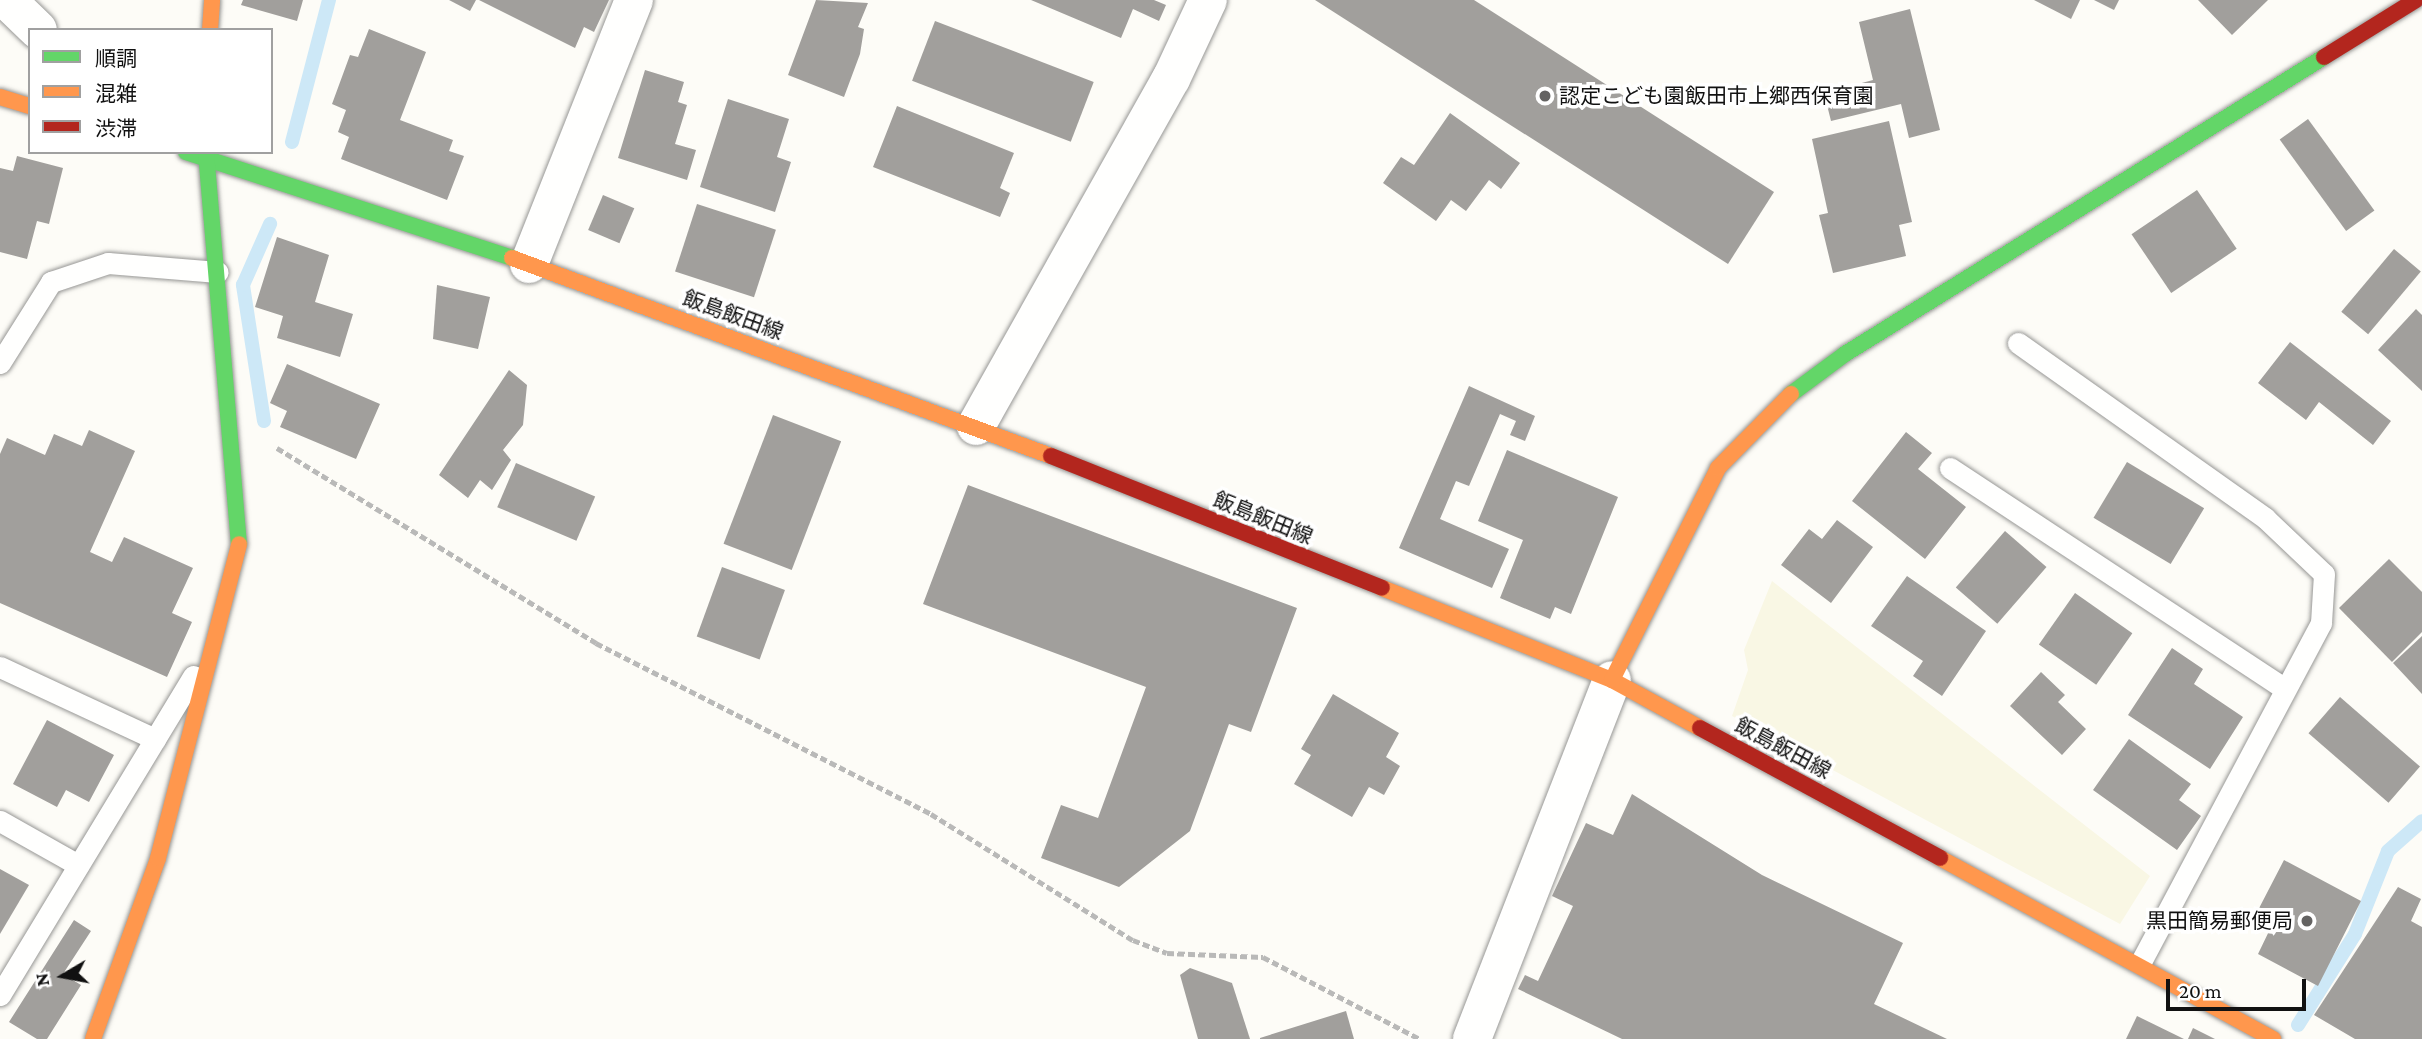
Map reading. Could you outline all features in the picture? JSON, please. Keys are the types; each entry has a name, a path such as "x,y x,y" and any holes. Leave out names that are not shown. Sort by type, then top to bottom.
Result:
{"main road":[{"path":"210,28 212,0"},
{"path":"1612,680 1718,468 1775,406 1845,354 2416,0"},
{"path":"0,97 28,105"},
{"path":"93,1039 158,858 221,630 242,531 207,155"},
{"name":"飯島飯田線","path":"207,155 529,264 976,426 1612,680 2140,963 2273,1039"}],"street":[{"path":"8,0 36,28"},
{"path":"529,264 634,0"},
{"path":"976,426 1208,0"},
{"path":"1472,1039 1612,680"}],"lane":[{"path":"0,363 51,282 108,263 218,272"},
{"path":"2018,343 2265,517 2324,575 2321,622 2282,687 2140,963"},
{"path":"1950,468 2282,687"},
{"path":"0,995 221,630"},
{"path":"0,667 155,739"},
{"path":"0,821 79,865"}],"path":[{"path":"230,419 596,643 931,814 1133,940 1167,953 1263,957 1420,1039"}],"shaded area":[{"path":"1772,581 2150,876 2120,924 1732,716 1748,670 1744,650"}],"building":[{"path":"243,0 303,0 297,21 241,5"},
{"path":"449,0 476,0 470,11"},
{"path":"479,0 609,0 594,32 584,27 575,48"},
{"path":"816,0 868,3 858,27 864,29 860,54 844,97 788,75"},
{"path":"1031,0 1154,0 1166,5 1159,21 1133,9 1121,38"},
{"name":"認定こども園飯田市上郷西保育園","path":"1315,0 1474,0 1774,192 1728,264"},
{"path":"2034,0 2080,0 2071,19"},
{"path":"2094,0 2119,0 2114,10"},
{"path":"2198,0 2268,0 2232,35"},
{"path":"1910,9 1940,130 1909,138 1901,104 1831,121 1824,93 1873,80 1859,22"},
{"path":"935,21 1094,82 1071,142 912,81"},
{"path":"369,29 426,52 400,120 453,140 449,151 464,156 447,200 341,159 349,137 338,132 346,110 332,104 350,55 358,57"},
{"path":"645,70 684,82 678,102 687,105 675,144 696,150 687,180 618,158"},
{"path":"728,99 789,119 777,157 791,162 775,212 700,187"},
{"path":"897,106 1014,153 1000,188 1010,193 1000,217 873,167"},
{"path":"1450,113 1520,163 1501,189 1489,180 1466,211 1451,200 1436,221 1383,183 1401,157 1414,165"},
{"path":"2308,119 2374,210 2346,231 2280,140"},
{"path":"1889,121 1912,222 1899,225 1906,256 1833,273 1819,215 1828,213 1812,139"},
{"path":"17,156 63,168 49,224 37,221 27,259 0,252 0,168 13,171"},
{"path":"2197,190 2237,249 2171,293 2132,234"},
{"path":"603,195 634,208 619,243 588,230"},
{"path":"697,204 776,230 754,297 675,272"},
{"path":"277,237 329,255 315,302 353,314 340,357 277,338 283,316 255,307"},
{"path":"2394,249 2421,271 2368,334 2341,312"},
{"path":"437,285 490,297 478,349 433,339"},
{"path":"2416,309 2422,315 2422,391 2378,350"},
{"path":"2290,342 2391,421 2373,445 2319,402 2306,420 2258,383"},
{"path":"287,364 380,404 356,459 280,427 287,411 270,403"},
{"path":"509,370 527,385 523,425 503,450 511,460 492,490 480,480 468,498 439,475"},
{"path":"1469,386 1535,416 1525,441 1510,435 1516,421 1500,414 1469,486 1456,481 1440,519 1509,549 1492,588 1399,548"},
{"path":"773,415 841,441 792,570 724,544"},
{"path":"89,430 135,451 90,552 112,562 124,537 193,568 172,613 192,622 167,677 0,603 0,454 7,438 45,455 54,434 82,446"},
{"path":"1906,432 1932,453 1918,469 1966,507 1925,559 1852,501"},
{"path":"1507,450 1618,497 1571,614 1555,607 1550,619 1500,598 1523,540 1478,521"},
{"path":"2127,462 2204,508 2171,564 2094,518"},
{"path":"516,463 595,497 576,541 497,507"},
{"path":"968,485 1297,608 1251,732 1229,724 1190,831 1119,887 1041,858 1061,805 1098,818 1146,687 923,604"},
{"path":"1837,520 1873,547 1831,603 1781,565 1809,529 1822,539"},
{"path":"2005,531 2047,567 1997,624 1956,588"},
{"path":"2389,559 2422,592 2422,632 2392,662 2339,608"},
{"path":"722,567 785,590 760,659 697,637"},
{"path":"1907,576 1986,631 1942,696 1913,676 1923,661 1871,626"},
{"path":"2075,593 2132,633 2096,685 2039,645"},
{"path":"2422,636 2422,694 2393,663"},
{"path":"2172,648 2203,669 2194,684 2243,717 2210,769 2128,715"},
{"path":"2041,672 2065,695 2058,702 2086,729 2062,755 2010,706"},
{"path":"1333,694 1399,733 1386,757 1400,766 1384,795 1369,787 1352,817 1294,784 1311,755 1301,749"},
{"path":"2340,697 2420,767 2389,803 2309,733"},
{"path":"47,720 114,755 89,802 66,790 57,807 13,784"},
{"path":"2129,739 2191,784 2179,800 2201,816 2177,850 2093,790"},
{"path":"1632,794 1762,875 1903,943 1874,1004 1947,1039 1622,1039 1518,989 1525,975 1538,981 1573,906 1552,896 1586,823 1613,835"},
{"name":"黒田簡易郵便局","path":"2284,860 2361,901 2318,986 2258,954 2272,925 2255,916"},
{"path":"0,869 29,885 0,934"},
{"path":"2398,887 2421,899 2411,921 2422,927 2422,1039 2355,1039 2314,1015"},
{"path":"74,920 91,931 63,974 81,985 47,1039 37,1039 9,1022"},
{"path":"1190,968 1232,983 1250,1039 1198,1039 1180,975"},
{"path":"1346,1011 1354,1039 1260,1039 1260,1038"},
{"path":"2137,1016 2184,1039 2126,1039"},
{"path":"2193,1028 2215,1039 2188,1039"}],"waterway":[{"path":"292,142 329,0"},
{"path":"264,421 243,285 270,224"},
{"path":"2298,1025 2355,934 2388,851 2422,821"}],"traffic: fast":[{"path":"1791,394 1845,354 2324,57"},
{"path":"192,154 512,258"},
{"path":"206,154 239,544"}],"traffic: slow":[{"path":"210,28 212,0"},
{"path":"0,97 28,105"},
{"path":"512,258 1051,456"},
{"path":"1612,680 1718,468 1791,394"},
{"path":"93,1039 158,858 239,544"},
{"path":"1382,588 1612,680 1700,728"},
{"path":"1940,858 2273,1039"}],"traffic: jam":[{"path":"2324,57 2416,0"},
{"path":"1051,456 1382,588"},
{"path":"1700,728 1940,858"}],"place":[{"name":"認定こども園飯田市上郷西保育園","path":"1545,96"},
{"name":"黒田簡易郵便局","path":"2307,921"}]}
